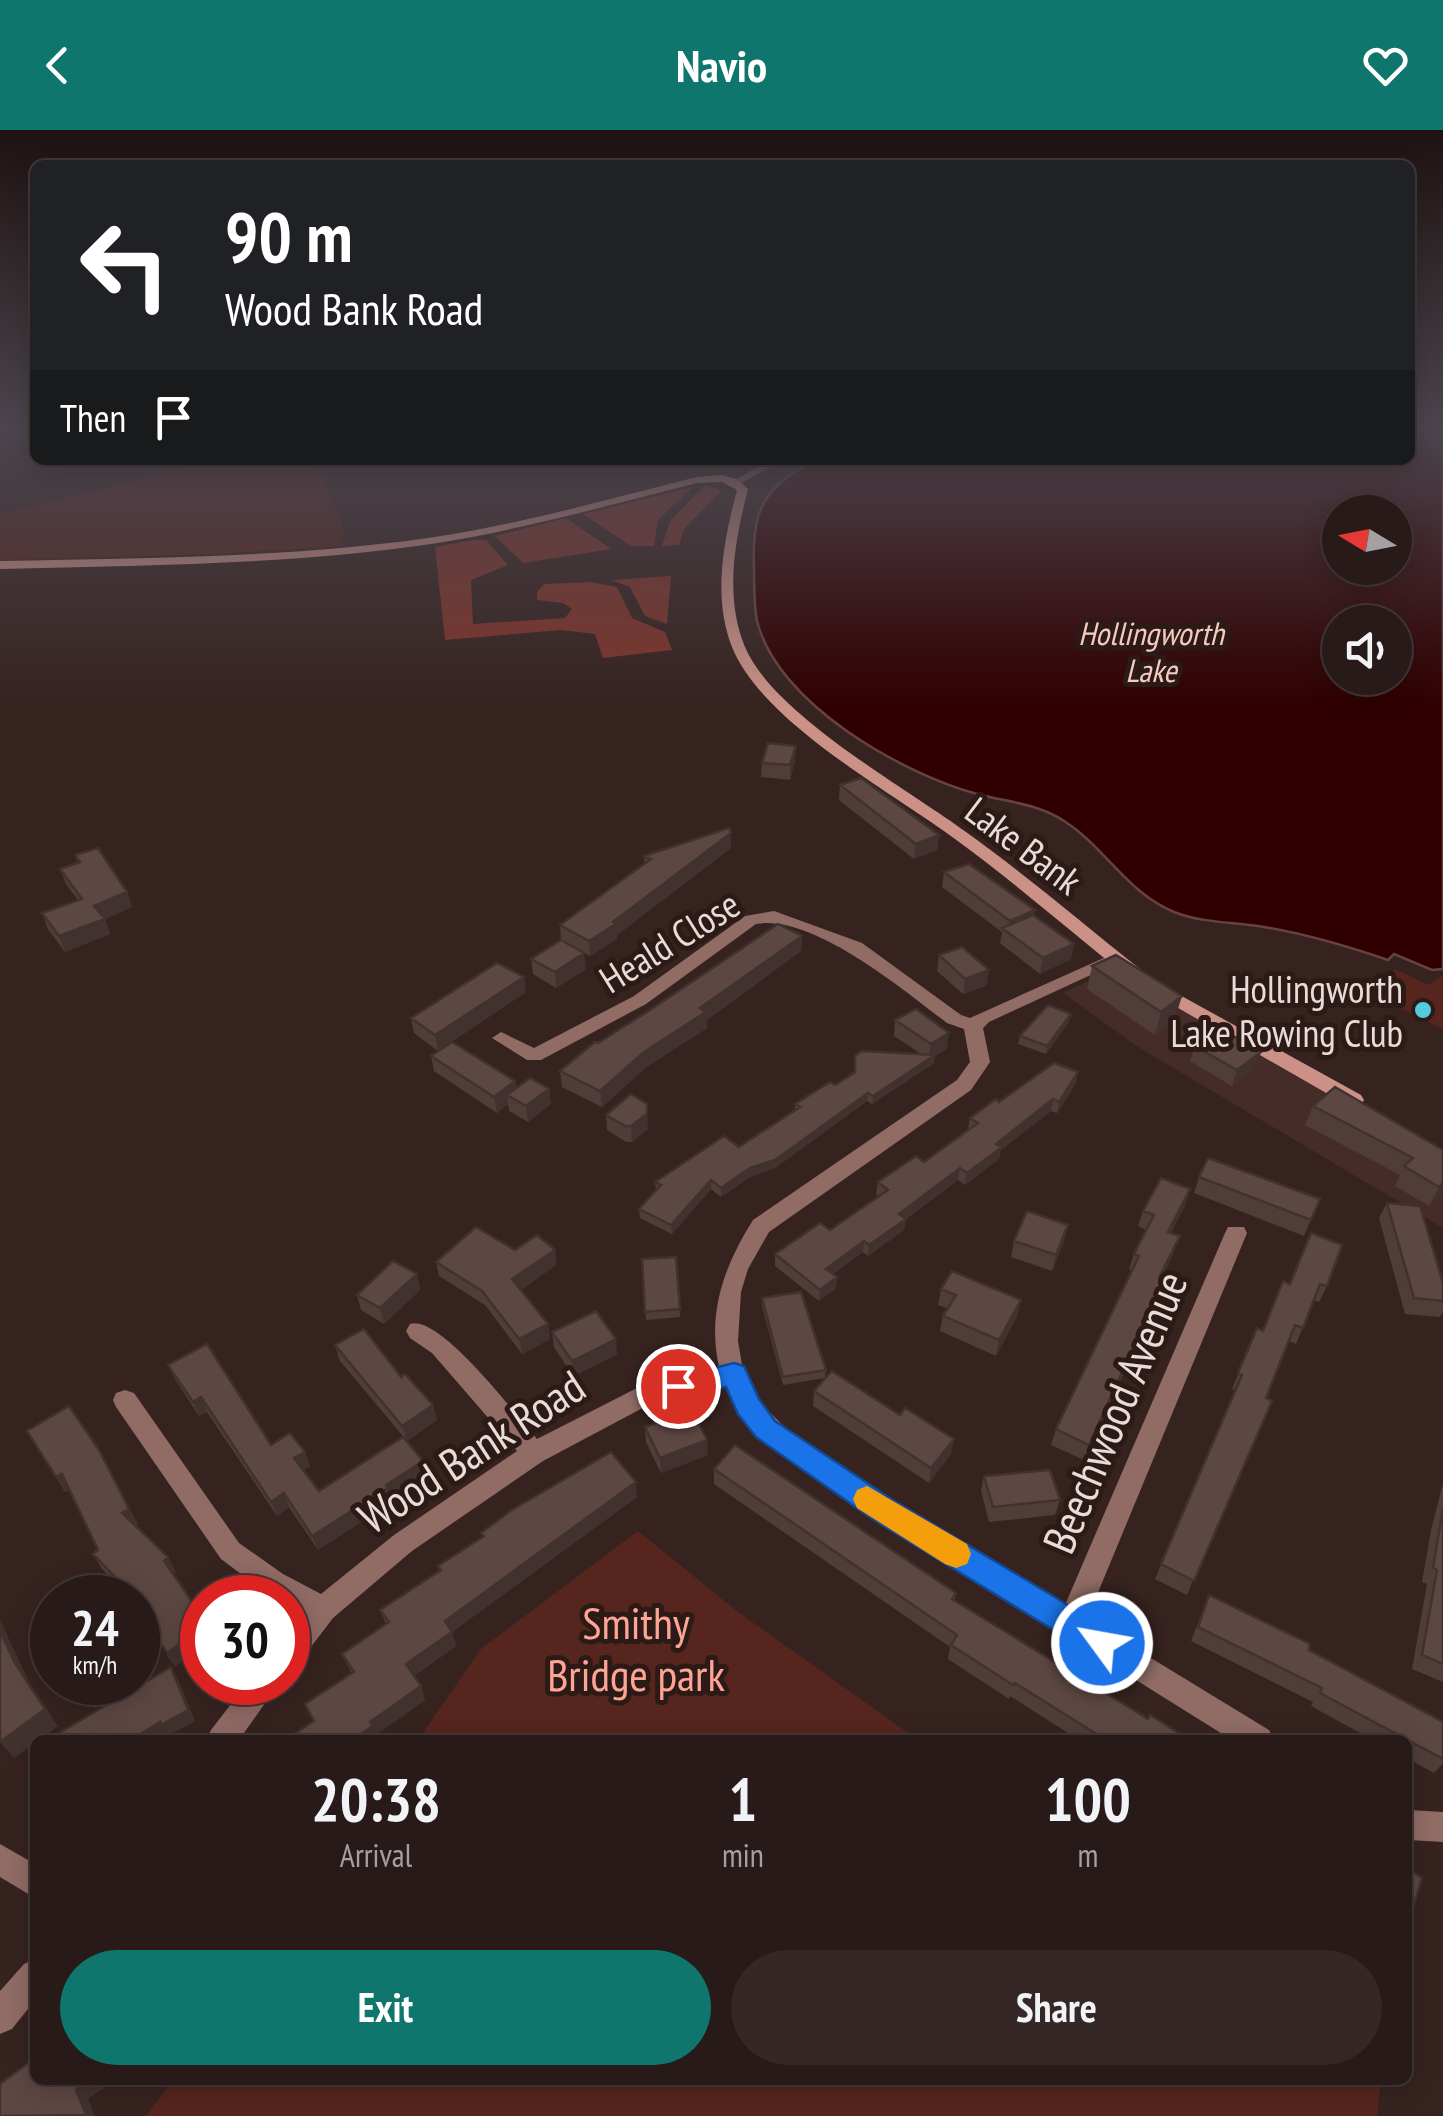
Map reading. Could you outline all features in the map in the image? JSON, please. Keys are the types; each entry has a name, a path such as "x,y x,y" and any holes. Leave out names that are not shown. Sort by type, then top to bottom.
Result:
{"main road":[{"path":"0,565 219,560 376,548 529,521"},
{"name":"Lake Bank","path":"735,521 726,603 739,648 760,680 805,726 1043,898 1114,960 1196,1013 1368,1108"}],"street":[{"name":"Heald Close","path":"501,1038 534,1056 640,1000 750,920 774,916 856,947 954,1019 973,1026"},
{"path":"1114,960 982,1018 973,1026 980,1062 964,1086 761,1226 740,1254 729,1285 725,1325 734,1374 748,1406 766,1429 881,1508 1250,1735"},
{"name":"Beechwood Avenue","path":"1071,1623 1236,1233"},
{"path":"418,1331 440,1346 534,1453"},
{"name":"Wood Bank Road","path":"310,1626 323,1609 403,1543 534,1453 649,1393 734,1374"},
{"path":"125,1400 230,1551 274,1583 323,1609"},
{"path":"225,1735 248,1705"},
{"path":"1412,1825 1443,1827"},
{"path":"0,1859 30,1879"},
{"path":"0,2017 30,1981"}],"shaded area":[{"path":"570,521 611,549 523,563 495,536"},
{"path":"593,521 658,521 654,546 631,546"},
{"path":"670,521 692,521 684,529 679,545 662,546"},
{"path":"486,540 508,565 471,580 473,624 565,618 572,609 563,603 537,600 537,592 544,584 590,582 617,587 632,618 665,632 672,650 603,658 595,634 561,630 445,640 435,547"},
{"path":"671,576 667,624 645,616 630,587 611,580"},
{"path":"1113,970 1443,1161 1443,1228 1138,1047 1063,993"}],"green space":[{"path":"0,521 341,521 346,534 339,537 345,546 0,560"},
{"name":"Hollingworth Lake Rowing Club","path":"1395,969 1428,985 1443,975 1443,1029 1365,991"},
{"name":"Smithy Bridge park","path":"638,1531 738,1612 911,1735 421,1735 481,1649"},
{"path":"169,2085 1380,2085 1377,2116 146,2116"}],"water":[{"name":"Hollingworth Lake","path":"757,521 1322,521 1322,585 1412,585 1412,521 1443,521 1443,969 1432,970 1394,954 1388,960 1296,933 1184,916 1142,893 1092,843 1054,815 947,784 880,752 816,707 769,651 757,621 754,548"}],"building":[{"path":"768,743 796,746 790,765 762,763"},
{"path":"861,778 939,835 916,844 840,785"},
{"path":"729,828 731,833 589,941 560,925 651,859 644,856"},
{"path":"98,848 127,892 94,906 105,919 59,936 42,913 82,899 60,869 80,862 75,855"},
{"path":"969,864 1035,910 1010,921 944,872"},
{"path":"1033,915 1074,944 1043,958 1002,928"},
{"path":"778,924 802,936 700,1008 706,1012 644,1052 600,1091 560,1071 595,1042"},
{"path":"561,940 584,953 555,972 531,959"},
{"path":"962,947 989,970 965,979 939,955"},
{"path":"1116,955 1182,996 1161,1012 1092,966"},
{"path":"497,963 524,977 435,1035 411,1018"},
{"path":"1048,1005 1071,1014 1047,1046 1020,1036"},
{"path":"916,1009 949,1033 931,1044 895,1020"},
{"path":"1219,1028 1261,1052 1237,1070 1195,1046"},
{"path":"452,1042 515,1081 494,1097 431,1056"},
{"path":"862,1051 935,1055 873,1096 868,1093 775,1160 750,1168 721,1188 711,1180 671,1225 639,1209 661,1185 655,1182 724,1136 739,1147 800,1107 795,1104 855,1072 855,1056"},
{"path":"1054,1063 1078,1072 1059,1102 1053,1099 996,1144 1002,1147 967,1173 960,1168 899,1214 906,1219 869,1245 864,1241 826,1269 837,1277 820,1290 775,1254 820,1223 830,1230 888,1190 878,1182 916,1156 924,1162 978,1123 970,1118"},
{"path":"530,1078 549,1089 526,1106 507,1095"},
{"path":"1335,1087 1443,1150 1443,1183 1439,1187 1404,1166 1413,1158 1313,1106"},
{"path":"631,1094 647,1104 647,1114 631,1126 606,1115"},
{"path":"1208,1158 1320,1199 1311,1220 1199,1177"},
{"path":"1161,1178 1190,1189 1168,1232 1180,1236 1089,1445 1056,1429 1139,1256 1134,1254 1154,1215 1143,1211"},
{"path":"1387,1203 1420,1206 1443,1283 1443,1301 1414,1298"},
{"path":"1027,1211 1068,1225 1056,1255 1014,1241"},
{"path":"476,1227 515,1250 537,1235 555,1250 512,1279 548,1324 519,1339 482,1291 436,1262"},
{"path":"1311,1233 1342,1245 1327,1286 1320,1284 1303,1328 1295,1325 1266,1398 1272,1401 1194,1581 1161,1564 1242,1375 1238,1373 1257,1328 1263,1331 1283,1281 1290,1284"},
{"path":"676,1257 680,1309 645,1312 642,1259"},
{"path":"393,1261 417,1274 380,1308 357,1295"},
{"path":"952,1271 1021,1300 999,1340 943,1316 956,1295 941,1289"},
{"path":"801,1292 826,1370 783,1377 762,1298"},
{"path":"596,1311 616,1339 572,1361 552,1332"},
{"path":"364,1329 401,1377 405,1374 433,1405 402,1426 335,1345"},
{"path":"207,1344 271,1445 290,1433 305,1452 294,1458 319,1491 403,1437 423,1461 312,1536 284,1493 271,1502 201,1397 193,1402 168,1365"},
{"path":"832,1371 900,1415 905,1408 954,1439 931,1468 814,1391"},
{"path":"69,1406 99,1450 129,1509 122,1513 168,1557 164,1561 180,1584 180,1644 167,1653 160,1642 160,1575 113,1575 93,1554 98,1550 62,1474 56,1477 27,1431"},
{"path":"692,1409 707,1440 660,1458 645,1427"},
{"path":"735,1445 956,1593 952,1599 1148,1719 1150,1715 1182,1735 1098,1735 951,1645 957,1635 714,1469"},
{"path":"611,1452 636,1482 445,1621 452,1632 406,1664 421,1686 370,1722 373,1726 360,1735 293,1735 314,1721 306,1705 354,1672 342,1654 389,1622 380,1610 441,1570 438,1566 484,1536 481,1533 512,1510"},
{"path":"1050,1470 1060,1500 993,1507 984,1476"},
{"path":"1443,1508 1443,1664 1422,1655"},
{"path":"1209,1595 1310,1644 1309,1650 1443,1722 1443,1759 1412,1742 1412,1735 1398,1735 1320,1693 1322,1688 1198,1627"},
{"path":"0,1631 30,1686 30,1705 42,1705 45,1709 0,1742"},
{"path":"171,1667 180,1690 180,1705 186,1705 188,1710 139,1735 60,1735 107,1705 160,1705 160,1673"},
{"path":"1412,1872 1422,1878 1412,1911"},
{"path":"30,2062 30,2085 83,2085 76,2090 86,2115 0,2116 0,2084"}],"slow traffic":[{"path":"867,1499 956,1554"}],"place":[{"name":"Hollingworth Lake Rowing Club","path":"1423,1010"}],"route":[{"path":"678,1386 734,1374 748,1406 766,1429 881,1508 1102,1643"}]}
